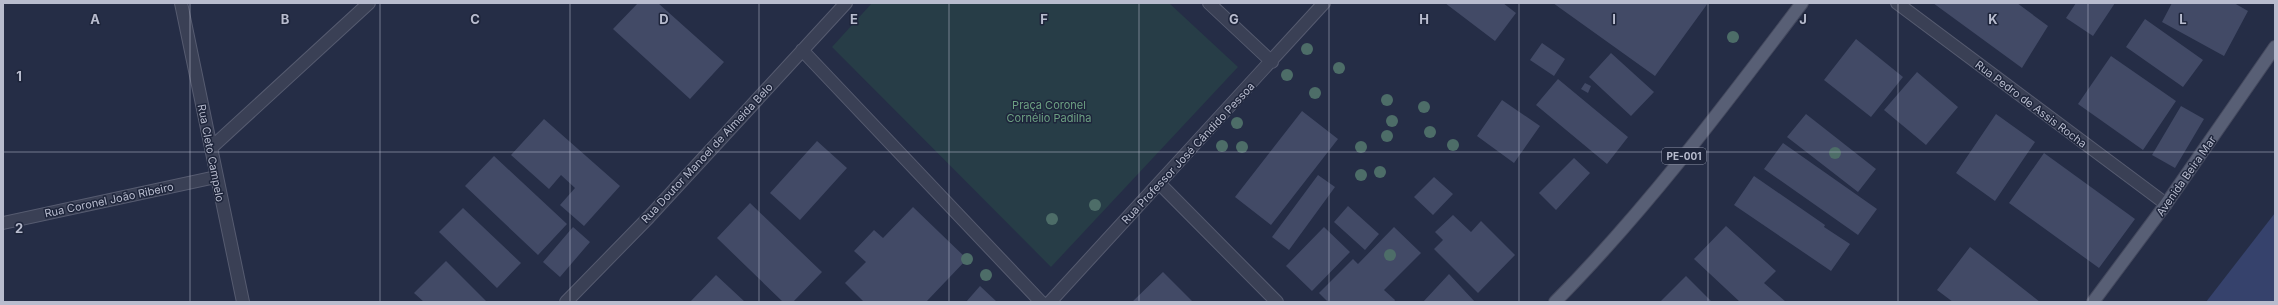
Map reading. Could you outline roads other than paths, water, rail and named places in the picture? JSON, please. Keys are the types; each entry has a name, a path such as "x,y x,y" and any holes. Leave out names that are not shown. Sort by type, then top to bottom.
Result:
{"main road":[{"name":"PE-001","path":"1556,302 1646,202 1693,145 1802,3"},
{"name":"Avenida Beira Mar","path":"2093,302 2166,204 2275,47"}],"street":[{"name":"Rua Cleto Campelo","path":"181,3 243,302"},
{"path":"211,148 369,3"},
{"name":"Rua Doutor Manoel de Almeida Belo","path":"566,302 649,217 846,3"},
{"path":"1209,3 1272,62"},
{"name":"Rua Professor José Cândido Pessoa","path":"1050,302 1272,62 1324,3"},
{"name":"Rua Pedro de Assis Rocha","path":"1897,3 2166,204"},
{"path":"802,50 1042,302"},
{"name":"Rua Coronel João Ribeiro","path":"3,223 216,177"},
{"path":"1160,184 1276,302"}],"water":[{"path":"2275,213 2275,302 2206,302"}],"park label":[{"name":"Praça Coronel Cornélio Padilha","path":"1049,111"}]}
